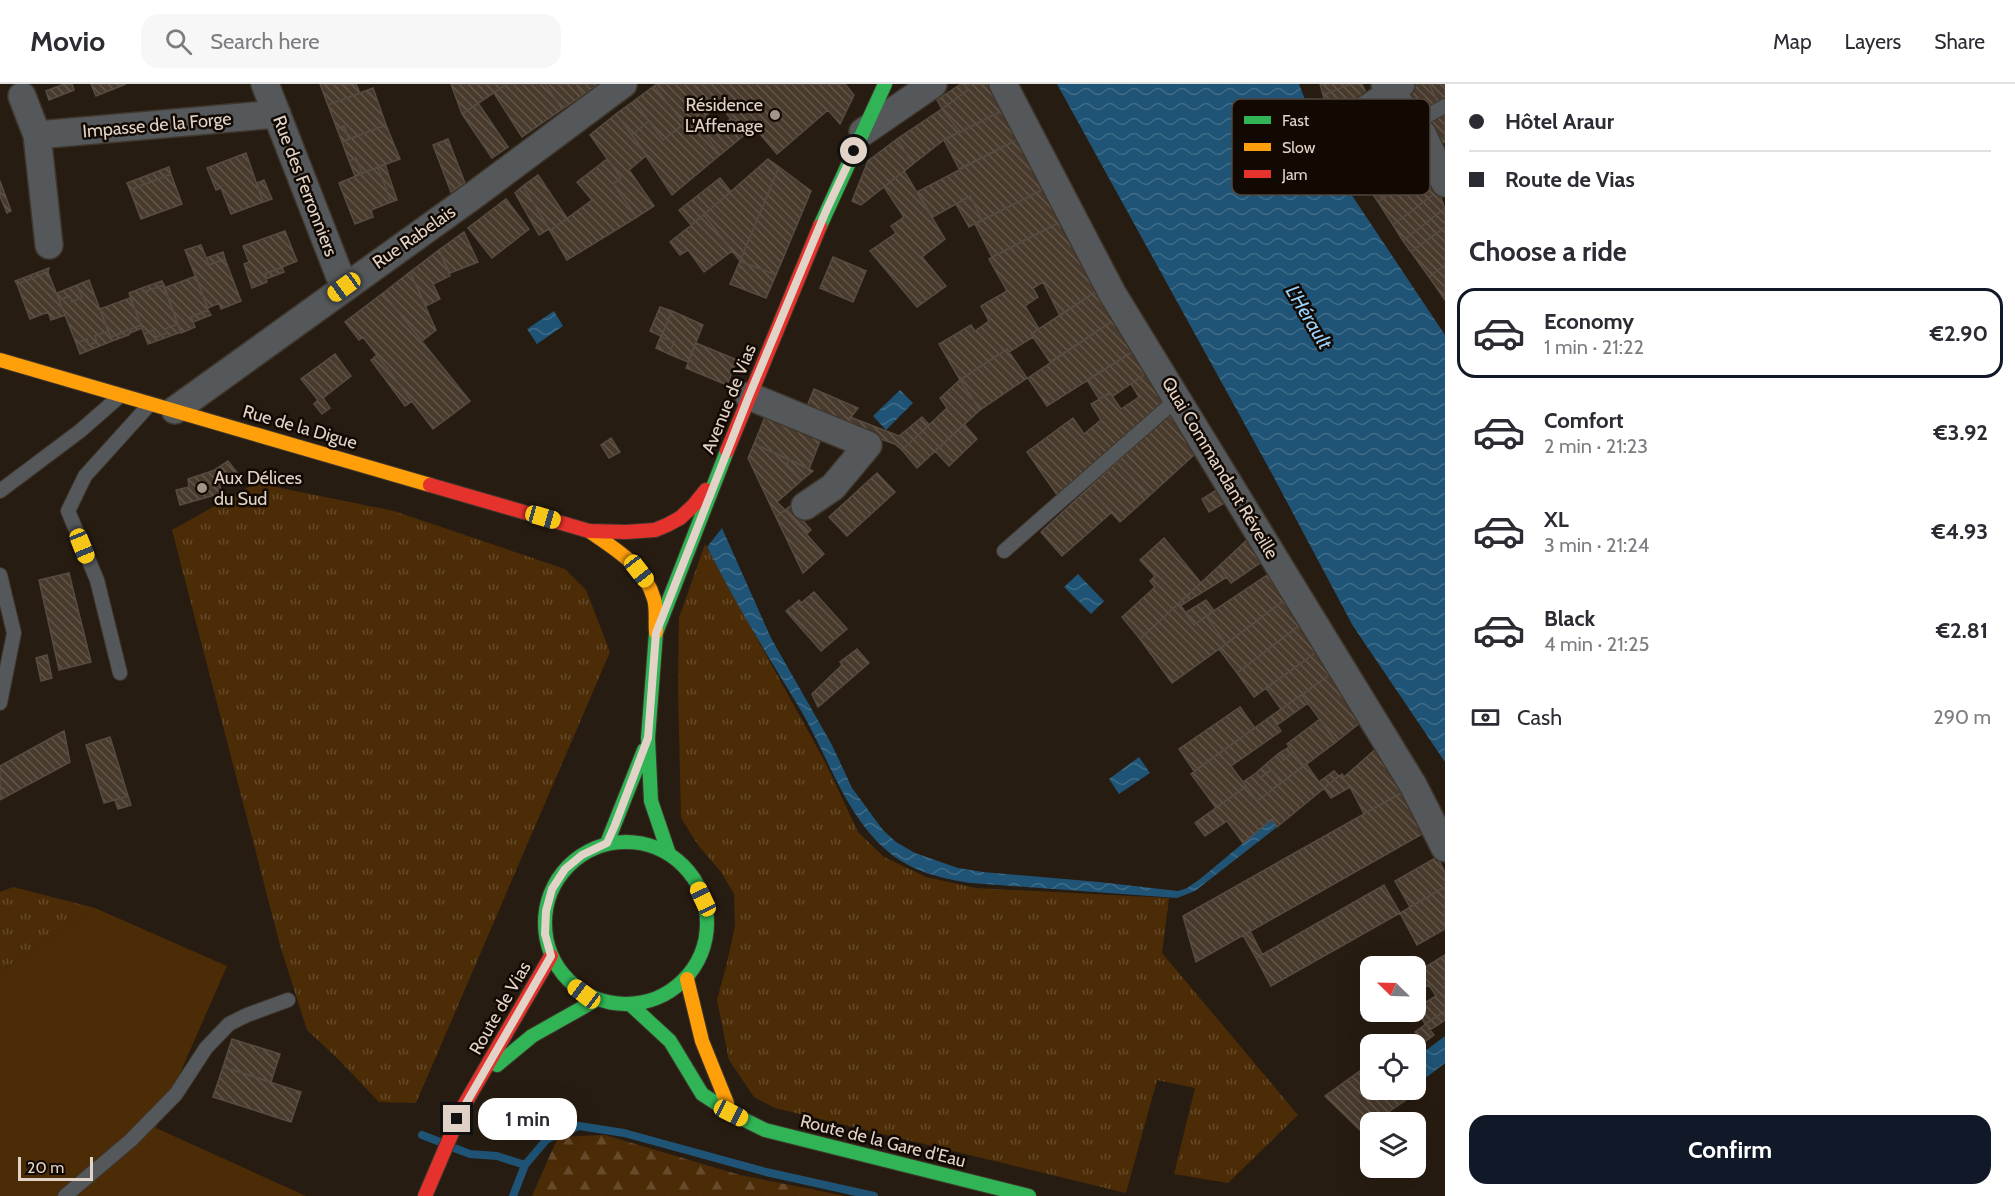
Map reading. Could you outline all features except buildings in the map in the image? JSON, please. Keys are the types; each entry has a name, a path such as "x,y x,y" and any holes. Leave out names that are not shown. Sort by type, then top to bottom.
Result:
{"main road":[{"name":"Avenue de Vias","path":"669,854 651,801 648,738 656,633 749,396 826,211 885,84"},
{"name":"Rue de la Digue","path":"0,360 589,531 645,531 672,524 691,508 719,472"},
{"name":"Rue de la Digue","path":"589,531 631,561 646,581 654,598 656,633"},
{"name":"Avenue de Vias","path":"607,843 648,738"},
{"path":"607,843 637,843 669,854 696,882 703,899 707,917 706,936 701,954 687,979 665,995 648,1002 631,1005 596,1000 570,983 551,956 545,934 546,911 552,889 565,869 582,855 607,843"},
{"name":"Route de Vias","path":"425,1196 451,1132 479,1079 551,956"},
{"path":"687,979 702,1041 731,1113"},
{"name":"Route de Vias","path":"479,1079 532,1036 596,1000"},
{"name":"Route de la Gare d'Eau","path":"631,1005 670,1041 702,1094 731,1113 765,1130 1029,1196"}],"street":[{"name":"Rue des Ferronniers","path":"265,84 344,287"},
{"name":"Rue Rabelais","path":"163,406 344,287 474,195 623,84"},
{"path":"863,132 933,84"},
{"name":"Quai Commandant Réveille","path":"1004,84 1112,293 1413,785 1445,848"},
{"path":"1376,99 1392,87"},
{"path":"22,96 37,135 49,245"},
{"name":"Impasse de la Forge","path":"37,135 277,114"},
{"path":"1430,150 1445,183"},
{"path":"749,396 868,445 833,487 805,506"}],"lane":[{"path":"1430,114 1445,106"},
{"path":"0,491 80,431 122,394"},
{"path":"1004,551 1177,399"},
{"path":"120,674 97,580 68,511 85,476 163,406"},
{"path":"0,575 14,633 0,703"},
{"path":"65,1196 131,1140 176,1094 206,1048 229,1024 288,1000"}],"green space":[{"path":"256,483 394,511 565,569 586,590 610,652 416,1103 379,1102 307,1030 280,945 172,530"},
{"path":"705,544 825,762 858,832 884,857 926,877 976,888 1169,898 1162,953 1298,1115 1228,1183 1174,1174 1195,1088 1157,1080 1126,1193 775,1108 754,1097 729,1060 717,1000 735,926 734,894 721,872 698,845 681,818 679,618"},
{"path":"13,887 95,908 0,972 0,892"},
{"path":"95,908 227,966 156,1128 306,1196 0,1196 0,972"},
{"path":"605,1135 740,1175 845,1196 532,1196 558,1137"}],"water":[{"name":"L'Hérault","path":"1057,84 1299,84 1305,99 1232,99 1232,195 1352,195 1445,335 1445,762 1353,626 1271,472"},
{"path":"554,311 563,326 537,344 527,329"},
{"path":"900,390 913,403 886,430 873,416"},
{"path":"722,528 771,638 832,745 852,788 883,830 896,842 915,853 958,868 983,872 1178,891 1200,879 1272,819 1277,827 1195,891 1177,898 971,883 939,877 909,866 877,841 854,812 811,729 731,592 707,547"},
{"path":"1078,574 1104,601 1091,614 1064,587"},
{"path":"1139,757 1150,773 1119,794 1109,779"},
{"path":"1445,1036 1445,1063 1427,1077 1426,1076 1426,1050"}],"waterway":[{"path":"513,1196 525,1165 547,1139 579,1126 624,1133 766,1172 874,1196"},
{"path":"422,1135 440,1142"},
{"path":"454,1148 470,1154 497,1156 525,1165"}],"traffic: fast":[{"path":"820,226 885,84"},
{"path":"669,854 651,801 648,738 656,633 727,451"},
{"path":"607,843 644,750"},
{"path":"626,842 642,843 657,848 683,866 701,892 706,907 707,923 706,939 701,954 683,980 657,998 642,1003 626,1004 610,1003 595,998 569,980 551,954 546,939 545,923 546,907 551,892 569,866 595,848 610,843 626,842"},
{"path":"497,1065 532,1036 596,1000"},
{"path":"631,1005 670,1041 702,1094 731,1113 765,1130 1029,1196"}],"traffic: slow":[{"path":"0,360 430,485"},
{"path":"589,531 628,559 644,577 655,603 656,632"},
{"path":"687,979 702,1041 727,1103"}],"traffic: jam":[{"path":"727,451 820,226"},
{"path":"430,485 589,531 626,532 655,530 667,525 680,518 706,490"},
{"path":"425,1196 463,1107 551,956"}],"place":[{"name":"Résidence L'Affenage","path":"775,115"},
{"name":"Aux Délices du Sud","path":"202,488"}],"route":[{"path":"457,1119 551,956 545,934 546,911 552,889 565,869 582,855 607,843 615,825 648,738 656,633 749,396 826,211 854,151"}]}
